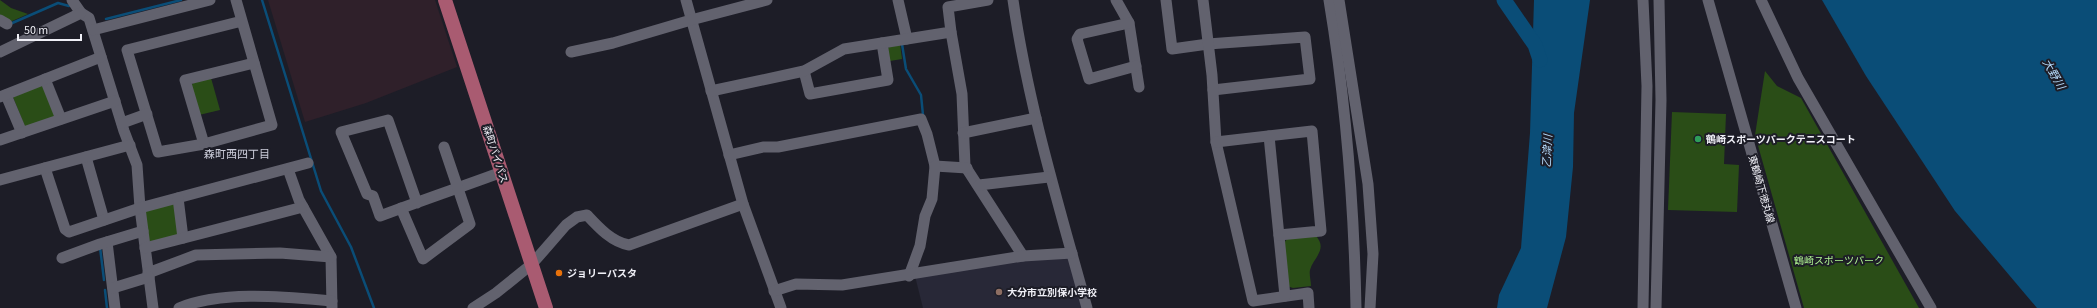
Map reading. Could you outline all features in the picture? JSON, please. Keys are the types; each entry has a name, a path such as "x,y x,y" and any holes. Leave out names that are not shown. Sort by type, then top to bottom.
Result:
{"main road":[{"name":"森町バイパス","path":"445,0 546,308"}],"street":[{"path":"72,0 81,14 89,18 122,123 137,165 140,208 153,308"},
{"path":"93,30 210,0"},
{"path":"236,0 272,125 204,144 158,152 127,50 242,22"},
{"path":"686,0 744,204 781,308"},
{"path":"571,52 613,44 691,20 767,0"},
{"path":"898,0 907,38"},
{"path":"988,0 948,7 962,94 965,166 1023,256"},
{"path":"1013,0 1049,177 1087,308"},
{"path":"1116,0 1129,23 1139,87"},
{"path":"1166,0 1172,50 1208,44 1305,37 1310,79 1213,90"},
{"path":"1203,0 1213,90 1216,142 1253,301 1308,293 1309,308"},
{"path":"1329,0 1344,108 1351,187 1356,308"},
{"path":"1339,0 1368,184 1373,254 1370,308"},
{"path":"1643,0 1647,86 1643,308"},
{"path":"1656,308 1661,100 1659,0"},
{"name":"東鶴崎下徳丸線","path":"1708,0 1796,308"},
{"path":"1761,0 1798,78 1931,308"},
{"path":"0,52 81,14"},
{"path":"1129,23 1080,34 1077,39 1089,79 1136,66"},
{"path":"711,91 804,71 844,49 951,32"},
{"path":"804,71 810,94 888,80 882,43"},
{"path":"22,133 3,96 101,57"},
{"path":"204,144 185,80 254,63"},
{"path":"45,79 61,119"},
{"path":"0,140 115,101"},
{"path":"122,123 147,114"},
{"path":"963,133 1036,118"},
{"path":"729,155 763,147 778,147 921,119 927,134 935,166 932,199 925,216 920,246 909,276"},
{"path":"417,203 388,120 341,132 367,194 373,196 380,216 401,208 417,203 502,172"},
{"path":"1216,142 1312,131 1321,231 1279,235"},
{"path":"1269,136 1285,296"},
{"path":"0,180 130,145"},
{"path":"401,208 423,258 470,224 444,146"},
{"path":"86,157 104,220"},
{"path":"46,168 65,229 70,232 140,208 308,163"},
{"path":"935,166 967,168"},
{"path":"183,307 203,300 253,297 288,297 332,305 331,257 303,207 288,169"},
{"path":"978,185 1049,177"},
{"path":"178,198 183,238"},
{"path":"473,308 496,293 532,264 566,225 582,215 588,215 599,228 619,243 629,245 744,204"},
{"path":"145,248 303,207"},
{"path":"62,258 143,231"},
{"path":"107,242 115,308"},
{"path":"112,288 196,255 280,253 331,257"},
{"path":"774,291 796,284 842,285 909,276 1023,256 1072,253"}],"shaded area":[{"path":"268,0 435,0 457,67 366,103 305,122"},
{"name":"大分市立別保小学校","path":"1065,256 1069,259 1083,308 923,308 915,276 1031,257"}],"green space":[{"path":"0,0 11,8 28,14 10,22 0,16"},
{"path":"900,44 902,59 890,61 887,49 890,46"},
{"name":"鶴崎スポーツパーク","path":"1765,71 1777,86 1801,98 1919,308 1804,308 1755,135"},
{"path":"211,78 220,110 199,115 190,87 194,82"},
{"path":"41,85 45,87 55,117 25,127 13,97"},
{"name":"鶴崎スポーツパークテニスコート","path":"1672,112 1726,114 1724,164 1739,165 1737,212 1668,210"},
{"path":"174,203 178,235 151,242 148,240 145,211"},
{"path":"1315,235 1321,245 1319,253 1310,270 1311,286 1293,288 1287,286 1284,243 1287,239"}],"water":[{"path":"1534,0 1590,0 1574,113 1573,167 1566,237 1547,308 1497,308 1499,295 1521,248 1530,133"},
{"name":"大野川","path":"1822,0 2097,0 2097,308 2037,308 1955,211 1866,76"}],"waterway":[{"path":"106,19 181,0"},
{"path":"262,0 321,191 351,247 374,308"},
{"name":"乙津川","path":"1504,0 1535,45 1540,60"},
{"path":"10,24 58,3 69,6"},
{"path":"902,44 906,69 921,95 923,115"},
{"path":"100,247 104,280"},
{"path":"105,290 107,308"}],"place":[{"name":"鶴崎スポーツパークテニスコート","path":"1698,139"},
{"name":"ジョリーパスタ","path":"559,273"},
{"name":"大分市立別保小学校","path":"999,292"}],"district":[{"name":"森町西四丁目","path":"237,154"}]}
